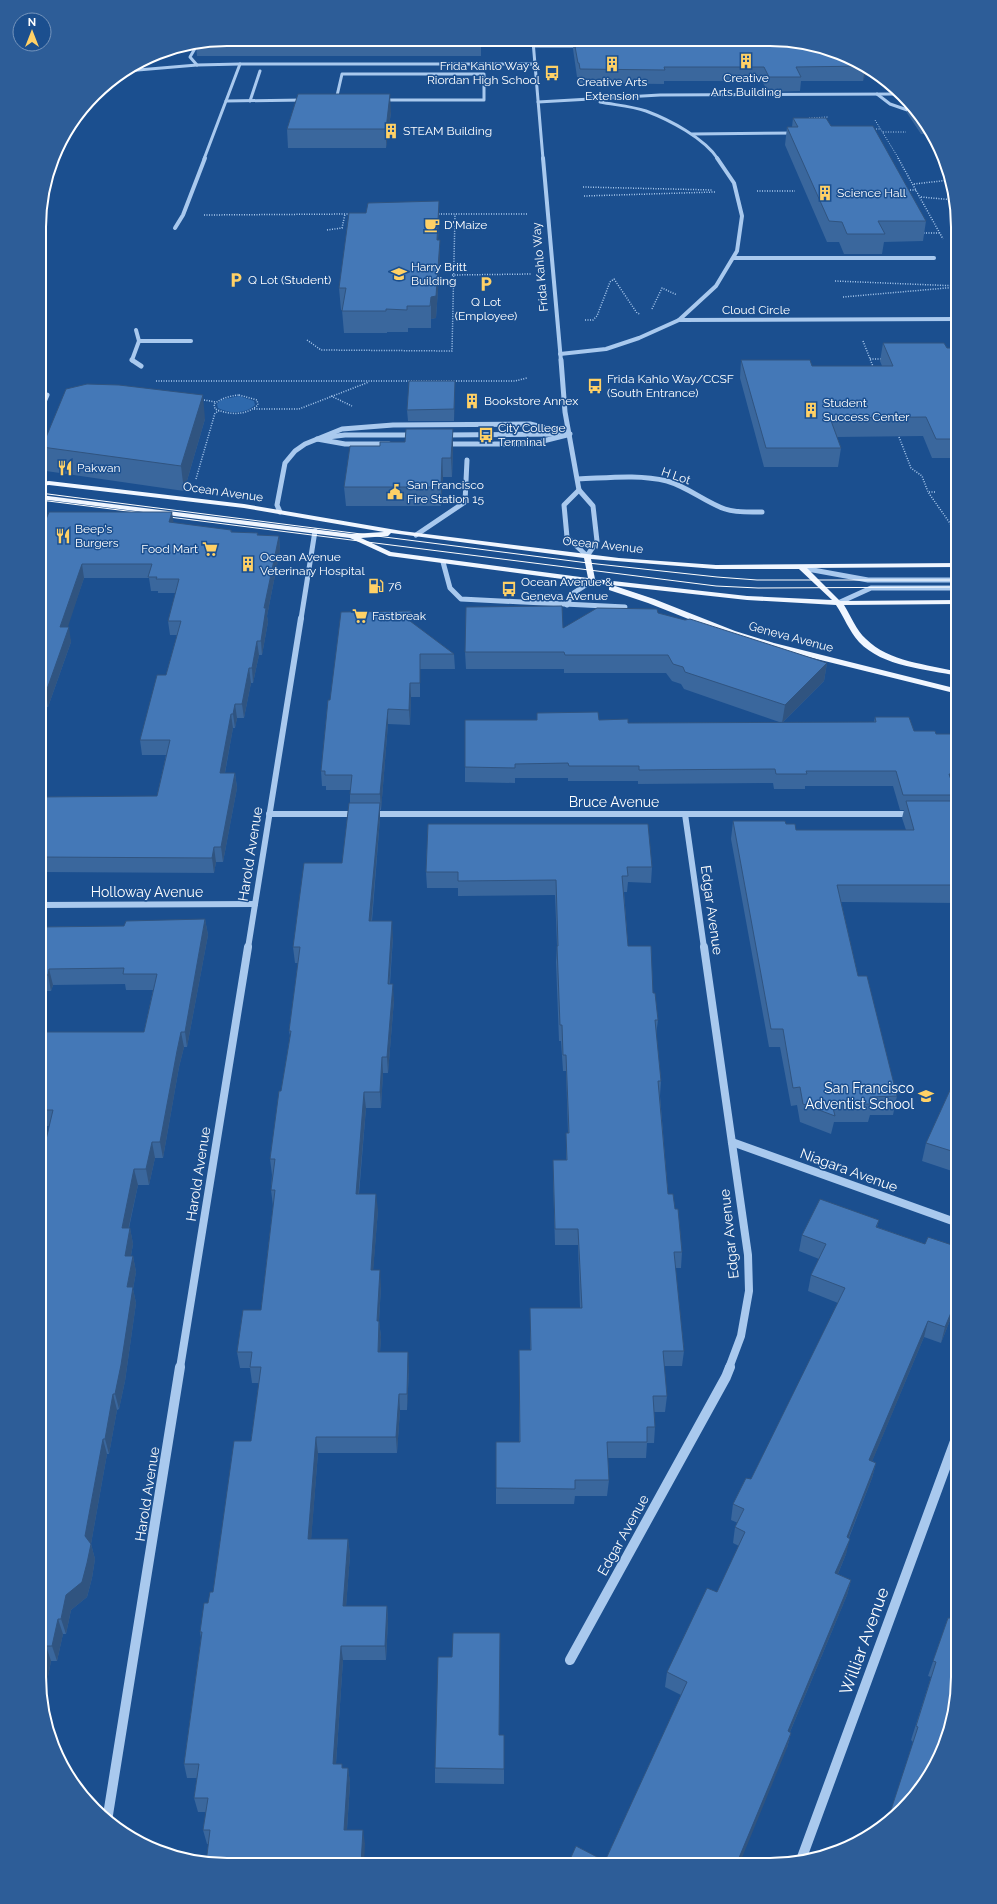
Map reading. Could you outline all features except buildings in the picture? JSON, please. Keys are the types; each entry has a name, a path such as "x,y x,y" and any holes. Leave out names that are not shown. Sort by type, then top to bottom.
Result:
{"main road":[{"name":"Ocean Avenue","path":"46,483 80,486 244,506 402,533 587,556 716,567 802,568 951,566"},
{"name":"Ocean Avenue","path":"46,498 352,536 402,533"},
{"name":"Ocean Avenue","path":"352,536 389,554 592,581 747,598 838,603 951,602"},
{"path":"587,556 592,581"},
{"name":"Geneva Avenue","path":"802,568 838,603 852,630 863,642 877,652 897,659 951,672"},
{"name":"Geneva Avenue","path":"592,581 651,601 739,635 951,690"}],"street":[{"path":"534,46 584,46"},
{"name":"Frida Kahlo Way","path":"534,46 565,412 579,490"},
{"path":"195,49 190,56 191,60 197,65"},
{"path":"175,228 183,215 240,64"},
{"path":"136,70 197,65 240,64 535,64"},
{"path":"460,74 461,64"},
{"path":"250,101 260,71"},
{"path":"328,100 336,100 484,100 484,74 342,74 336,100"},
{"path":"877,94 884,102 897,108 908,111"},
{"path":"538,102 578,101 660,95 892,94"},
{"path":"226,101 313,100"},
{"path":"578,101 612,103 648,112 663,118 692,134 712,150 721,160 737,191 742,227 734,258 724,276 714,289 702,302 679,320"},
{"path":"692,134 797,133"},
{"path":"734,258 934,258"},
{"name":"Cloud Circle","path":"560,354 606,349 639,338 679,320 951,319"},
{"path":"136,330 139,341 132,360 141,366"},
{"path":"139,341 191,341"},
{"path":"280,512 277,505 286,463 295,451 316,439 342,429 394,425 530,424 570,434"},
{"path":"440,435 570,434"},
{"path":"440,444 531,444 570,434"},
{"path":"316,439 345,435 417,435"},
{"path":"316,439 345,444 394,444"},
{"path":"416,535 465,502 467,460"},
{"name":"H Lot","path":"578,479 659,480 678,485 719,507 731,511 762,512"},
{"path":"579,490 593,506 597,541 587,556 567,537 564,505 579,490"},
{"name":"Harold Avenue","path":"108,1813 315,531"},
{"path":"443,562 450,591 461,599 624,607"},
{"name":"Ocean Avenue","path":"802,568 868,580 951,580"},
{"path":"567,605 572,594 592,581"},
{"name":"Ocean Avenue","path":"838,603 871,588 951,588"},
{"name":"Bruce Avenue","path":"269,814 919,814"},
{"name":"Edgar Avenue","path":"570,1660 726,1377 741,1336 749,1291 748,1255 685,814"},
{"name":"Holloway Avenue","path":"46,905 255,904"},
{"name":"Niagara Avenue","path":"732,1142 951,1220"},
{"name":"Williar Avenue","path":"803,1855 951,1452"}],"path":[{"path":"876,121 914,184 942,237"},
{"path":"882,132 912,132"},
{"path":"914,184 945,181"},
{"path":"583,186 737,191"},
{"path":"902,190 917,190"},
{"path":"584,196 737,191"},
{"path":"757,191 795,191"},
{"path":"921,197 949,200"},
{"path":"327,230 342,228 345,214"},
{"path":"183,215 353,214"},
{"path":"431,214 548,214"},
{"path":"307,340 321,350 452,351 452,275 455,214"},
{"path":"918,234 940,233"},
{"path":"452,275 553,274"},
{"path":"585,320 593,320 597,316 610,282 614,279 637,313 644,316"},
{"path":"650,312 662,288 682,297"},
{"path":"875,372 870,359 885,359"},
{"path":"152,381 515,381 528,378"},
{"path":"216,402 214,404 215,409 233,414 254,409 299,409 371,381"},
{"path":"204,400 216,402 228,396 250,397 257,400 258,405 254,409"},
{"path":"194,484 215,413 219,411"},
{"path":"899,437 911,468 922,476 928,492 951,525"},
{"path":"928,492 935,492"}],"shaded area":[{"path":"239,396 254,401 255,405 247,410 237,412 218,408 217,404 221,400"}],"tram line":[{"path":"46,494 588,563 717,577 757,580 951,580"},
{"path":"46,501 143,513"},
{"path":"161,516 716,586 758,588 951,587"}],"place":[{"name":"Creative Arts Building","path":"746,61"},
{"name":"Creative Arts Extension","path":"612,64"},
{"name":"Frida Kahlo Way & Riordan High School","path":"552,73"},
{"name":"STEAM Building","path":"391,131"},
{"name":"Science Hall","path":"825,193"},
{"name":"D'Maize","path":"432,225"},
{"name":"Harry Britt Building","path":"399,274"},
{"name":"Q Lot (Student)","path":"236,280"},
{"name":"Q Lot (Employee)","path":"486,284"},
{"name":"Frida Kahlo Way/CCSF (South Entrance)","path":"595,386"},
{"name":"Bookstore Annex","path":"472,401"},
{"name":"Student Success Center","path":"811,410"},
{"name":"City College Terminal","path":"486,435"},
{"name":"Pakwan","path":"65,468"},
{"name":"San Francisco Fire Station 15","path":"395,492"},
{"name":"Beep's Burgers","path":"63,536"},
{"name":"Food Mart","path":"210,549"},
{"name":"Ocean Avenue Veterinary Hospital","path":"248,564"},
{"name":"76","path":"376,586"},
{"name":"Ocean Avenue & Geneva Avenue","path":"509,589"},
{"name":"Fastbreak","path":"360,616"},
{"name":"San Francisco Adventist School","path":"926,1096"}]}
